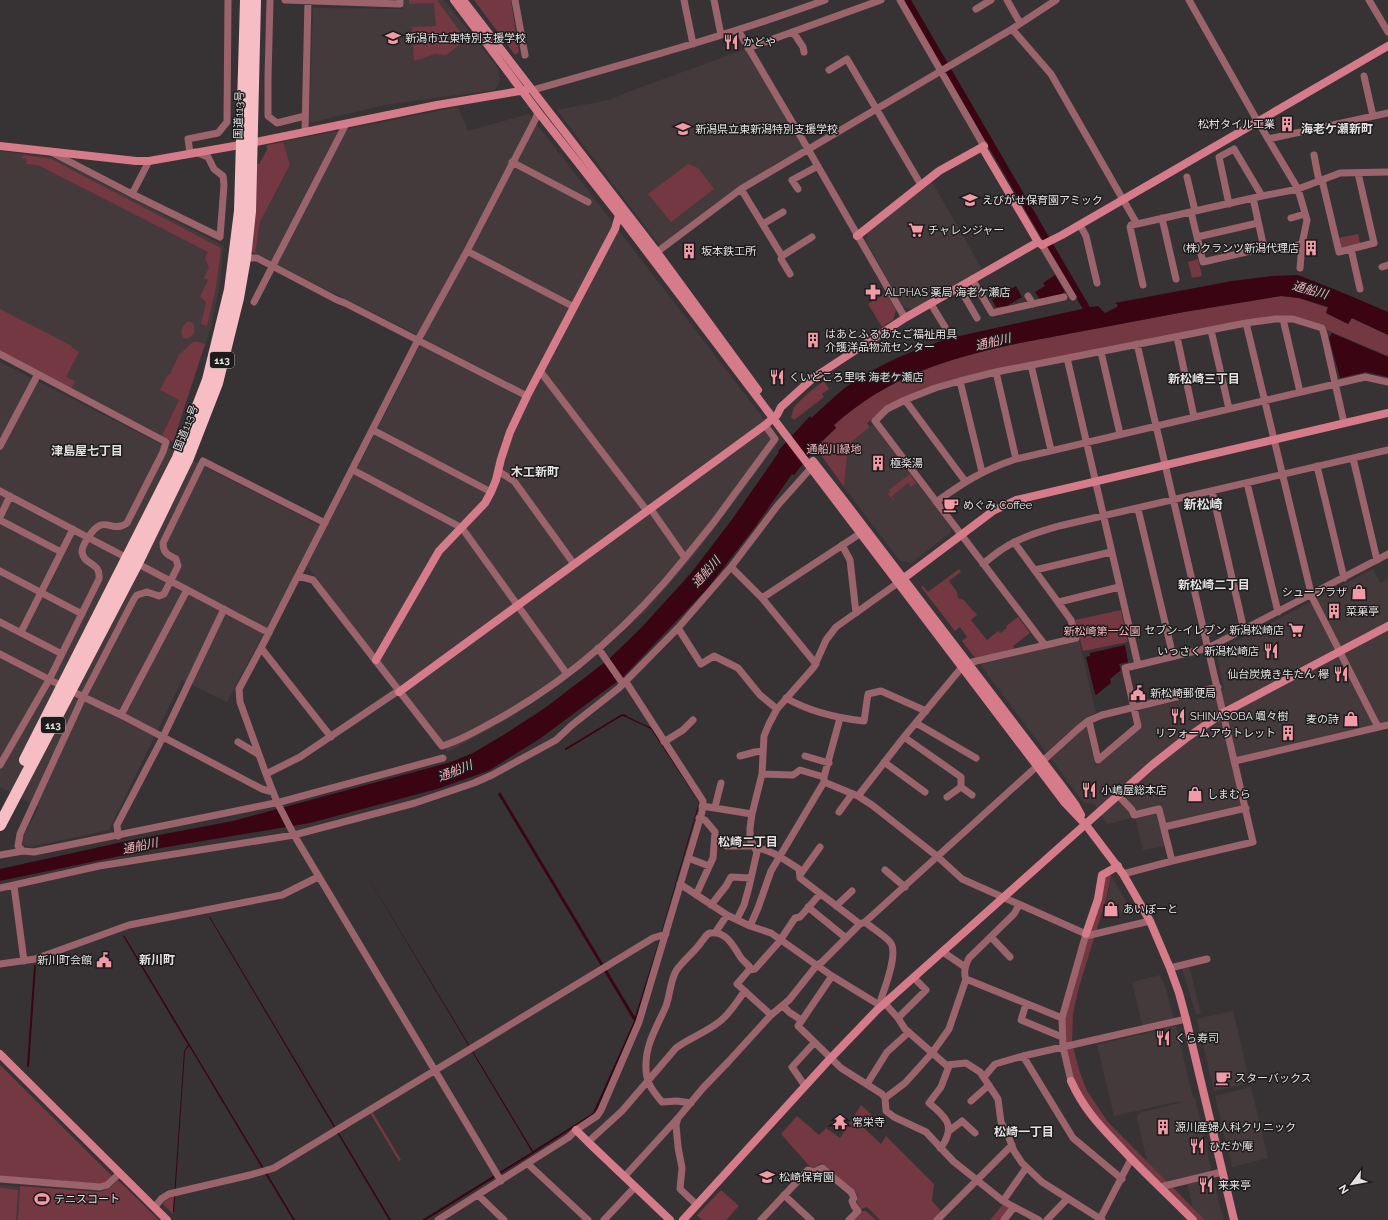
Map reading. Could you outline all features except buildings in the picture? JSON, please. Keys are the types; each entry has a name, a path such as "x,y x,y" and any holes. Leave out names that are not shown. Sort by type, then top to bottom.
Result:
{"highway":[{"name":"国道113号","path":"0,826 101,622 137,563 187,460 217,382 238,298 245,258 250,211 247,144 246,0"},
{"name":"国道113号","path":"101,622 126,557 178,458 208,380 230,290 240,211 247,144 255,0"},
{"name":"国道113号","path":"0,809 67,689"}],"street":[{"path":"192,153 188,139 218,133 227,122 228,0"},
{"path":"270,0 268,116 277,123 305,116"},
{"path":"285,0 400,4 400,0"},
{"path":"454,0 538,112 781,424 861,533 901,580"},
{"path":"463,0 657,252 775,417"},
{"path":"515,0 525,55"},
{"path":"684,0 693,44"},
{"path":"714,0 721,35"},
{"path":"0,146 136,161 149,161 247,144 437,105 533,90 693,44 738,30 818,1 825,0"},
{"path":"748,48 881,0"},
{"path":"900,0 983,146 1073,297"},
{"path":"976,9 991,0"},
{"path":"1007,0 1020,23"},
{"path":"657,252 741,189 1012,29 1056,0"},
{"path":"1189,0 1298,189 1307,220 1302,244 1300,268"},
{"path":"1369,0 1388,32"},
{"path":"305,132 308,1"},
{"path":"1012,29 1051,74 1137,224"},
{"path":"738,30 905,318"},
{"path":"793,32 803,47 804,52"},
{"path":"266,774 300,757 331,737 399,691 518,605 765,425 775,417 781,407 812,378 905,318 959,287 1123,200 1388,46"},
{"path":"829,70 847,59 921,185"},
{"path":"1364,76 1373,116"},
{"path":"501,1181 294,835 277,802 258,754 240,702 239,688 269,633 418,340 467,251 538,112"},
{"path":"1268,139 1388,113"},
{"path":"254,302 346,124"},
{"path":"857,236 939,171 983,146"},
{"path":"1230,204 1219,157 1234,149 1262,196"},
{"path":"49,151 220,237 224,184 223,176 214,169 208,157 192,153"},
{"path":"1314,155 1339,252 1374,243 1358,173"},
{"path":"132,194 149,161"},
{"path":"512,162 588,202"},
{"path":"798,189 792,180 818,166"},
{"path":"1143,285 1130,227 1131,225 1298,189 1340,173 1388,172"},
{"path":"1187,177 1202,262 1264,248 1253,198"},
{"path":"741,189 782,256 781,259 790,274"},
{"path":"763,224 783,212"},
{"path":"1291,218 1306,214"},
{"path":"376,660 439,551 485,503 496,480 510,432 527,396 615,228 619,215"},
{"path":"1162,218 1176,279"},
{"path":"1197,237 1258,223"},
{"path":"1080,224 1086,236 1097,283"},
{"path":"782,256 812,237"},
{"path":"1286,248 1302,244"},
{"path":"1351,249 1360,289"},
{"path":"467,251 574,307"},
{"path":"245,258 257,258 527,396"},
{"path":"972,280 992,313 1064,297"},
{"path":"959,287 977,318"},
{"path":"1028,296 1033,304"},
{"path":"931,304 945,327"},
{"path":"1283,319 1300,392"},
{"path":"1045,645 876,421 887,409 935,388 996,372 1246,323 1283,319 1303,321 1322,328 1344,423"},
{"path":"1246,323 1311,595 1378,727"},
{"path":"1211,330 1229,409"},
{"path":"1177,337 1194,417"},
{"path":"1123,874 1253,842 1137,344"},
{"path":"1101,352 1120,434"},
{"path":"0,354 166,442 163,452 127,522 123,526 117,527 99,524 93,529 83,546 82,553 87,560 95,565 100,575 99,579 49,680 0,765"},
{"path":"1067,358 1138,665"},
{"path":"1031,365 1051,450"},
{"path":"540,371 686,558"},
{"path":"996,372 1016,459"},
{"path":"0,446 38,374"},
{"path":"936,502 965,481 995,466 1016,459 1365,377 1388,382"},
{"path":"960,381 982,472"},
{"path":"905,400 965,481"},
{"path":"737,919 744,905 757,852 750,839 750,828 762,774 764,736 777,709 816,664 830,634 836,627 993,510 1016,500 1388,413"},
{"path":"298,576 313,580 442,746 472,734 508,714 600,651 686,558 775,439 765,425"},
{"path":"373,430 491,492"},
{"path":"983,564 1014,542 1045,530 1282,474 1388,451"},
{"path":"1353,458 1377,560"},
{"path":"23,851 18,846 20,834 83,697 136,595 147,592 162,596 178,566 176,559 165,553 163,543 204,461 325,524"},
{"path":"0,888 99,866 294,835 415,803 474,783 492,775 556,740 623,682 702,602 732,567 778,505 811,465"},
{"path":"811,465 901,580 1040,764 1065,803 1086,825 1118,866 1150,921 1179,993 1234,1220"},
{"path":"1317,466 1344,578"},
{"path":"352,470 462,528 567,674"},
{"path":"498,471 514,481 574,564"},
{"path":"1248,483 1278,612"},
{"path":"0,491 269,633"},
{"path":"1212,491 1244,630"},
{"path":"10,496 0,519 61,552"},
{"path":"1138,509 1173,656"},
{"path":"21,632 73,529"},
{"path":"762,598 861,533"},
{"path":"839,812 884,762 965,665 1076,638 1071,620 1014,542"},
{"path":"842,545 850,560 856,613"},
{"path":"1035,570 1111,552"},
{"path":"1089,721 1098,760 1138,726 1125,668 1208,648 1388,554"},
{"path":"732,567 762,598 816,664"},
{"path":"0,571 82,614"},
{"path":"1058,602 1119,587"},
{"path":"121,715 187,590"},
{"path":"118,836 117,825 162,737 224,609"},
{"path":"0,622 62,654"},
{"path":"683,1220 830,1059 883,1005 1160,758 1223,713 1388,626"},
{"path":"678,628 701,664 714,656 738,668 760,695 777,709"},
{"path":"261,648 331,737"},
{"path":"438,1220 448,1218 478,1195 569,1138 576,1130 597,1116 601,1110 639,1022 688,858 702,801 664,742 600,651"},
{"path":"0,654 262,789 273,792"},
{"path":"624,1177 771,1014 789,1000 817,965 1078,729 1089,721 1102,715 1218,687"},
{"path":"786,698 810,709 840,718 864,721 868,694 881,691 926,711"},
{"path":"750,926 771,870 778,856 824,780 840,718"},
{"path":"664,742 683,730 692,720"},
{"path":"916,723 976,758"},
{"path":"1235,761 1388,725"},
{"path":"904,737 961,777 961,787"},
{"path":"238,742 258,754"},
{"path":"740,756 763,751"},
{"path":"805,756 829,763"},
{"path":"0,855 23,851 34,852 239,811 442,758"},
{"path":"884,762 925,792"},
{"path":"762,774 793,775 800,770 855,795 872,806 938,857 962,880 1086,935 1150,921"},
{"path":"715,807 721,783"},
{"path":"961,787 972,795"},
{"path":"947,797 961,787"},
{"path":"1118,795 1132,810 1134,815 1158,809 1172,861"},
{"path":"702,806 752,814"},
{"path":"1164,827 1246,808"},
{"path":"696,895 708,866 713,858 715,832 705,820 699,818"},
{"path":"727,846 762,848 778,856 800,869 800,878 820,894 890,942 893,958 881,999 883,1005"},
{"path":"800,875 820,847"},
{"path":"688,858 708,866"},
{"path":"1118,866 1102,875 1098,899 1062,1018 1063,1047 1071,1081 1092,1117 1193,1220"},
{"path":"885,870 905,887"},
{"path":"0,964 35,959 130,925 282,895 318,877"},
{"path":"711,905 731,877 751,878"},
{"path":"680,884 727,915 750,926 771,933 832,976 883,1005 898,1018 905,1029 946,1066 966,1063 980,1072 998,1099 1001,1122 1018,1157 1026,1168 1042,1182 1067,1199 1101,1219 1132,1159"},
{"path":"14,886 24,961"},
{"path":"836,906 852,891"},
{"path":"771,1014 737,984 751,969 755,969 795,918 800,917 820,894"},
{"path":"885,1098 905,1082 932,1053 949,1030 966,979 964,976 965,967 969,958 1014,914 1020,906"},
{"path":"808,907 846,938"},
{"path":"715,933 727,915"},
{"path":"691,1102 662,1102 647,1082 646,1065 648,1045 666,1005 676,971 700,945 707,934 715,933 724,936 731,942 751,969"},
{"path":"155,1207 161,1199 169,1194 274,1168 604,968 657,937 666,934"},
{"path":"991,937 1010,957"},
{"path":"943,952 965,967"},
{"path":"1170,968 1207,959"},
{"path":"832,976 798,1026 830,1059 841,1068 882,1094 885,1098 886,1111 894,1117 926,1132 940,1148 1003,1201 1039,1220"},
{"path":"898,1018 926,990 914,978"},
{"path":"966,979 1062,1018"},
{"path":"588,1142 614,1119 676,1048 717,1024 723,1019 745,991"},
{"path":"1026,1004 1021,1020 1062,1037"},
{"path":"783,1006 801,1020"},
{"path":"984,1077 995,1064 1023,1056 1186,1019"},
{"path":"867,1084 887,1052 909,1032"},
{"path":"805,1086 792,1067 814,1043"},
{"path":"0,1054 168,1220"},
{"path":"1023,1056 1073,1138 1122,1179"},
{"path":"949,1066 941,1087 929,1103 947,1121 949,1131"},
{"path":"972,1101 989,1085"},
{"path":"678,1118 676,1125 682,1168 680,1189 697,1205"},
{"path":"940,1148 949,1131 962,1121 975,1133"},
{"path":"576,1130 670,1220"},
{"path":"937,1220 976,1179 1012,1145"},
{"path":"528,1164 588,1220"},
{"path":"761,1220 808,1170 814,1172 822,1168 851,1192 854,1198 852,1201 858,1211 849,1220"},
{"path":"1003,1201 1026,1168"},
{"path":"1160,1187 1222,1172"},
{"path":"0,1179 100,1187 107,1185 120,1173"},
{"path":"604,1220 635,1187"},
{"path":"478,1195 504,1220"},
{"path":"784,1195 811,1220"},
{"path":"1047,1220 1067,1199"},
{"path":"1004,1220 1014,1207"}],"shaded area":[{"name":"新潟市立東特別支援学校","path":"402,0 444,0 498,68 500,81 495,90 384,105 309,123 313,8 403,9"},
{"name":"新潟県立東新潟特別支援学校","path":"746,49 805,148 773,165 772,168 660,246 557,110 609,100"},
{"path":"458,107 468,131 529,114 780,440 693,557 645,612 574,673 512,717 448,752 307,566 424,338 255,254 260,222 290,166 283,142"},
{"path":"0,151 52,157 224,246 219,289 210,330 173,442 0,352"},
{"path":"932,182 982,269 913,309 903,307 866,241 868,230"},
{"path":"0,362 321,526 227,702 182,680 109,830 29,847 20,843 39,807 0,787"},
{"path":"873,425 951,528 950,533 911,563 900,561 844,487 848,445"},
{"path":"1373,569 1380,583 1388,579 1388,722 1232,760 1241,805 1161,825 1165,846 1143,850 1135,817 1107,824 1094,804 1084,803 1051,759 1072,737 1084,728 1087,729 1095,767 1141,727 1138,714 1139,711 1149,707 1171,703 1224,689 1216,653 1218,651"},
{"path":"1079,640 1096,713 1082,721 1046,752 982,667 982,664"},
{"path":"1112,877 1132,911 1102,917"},
{"path":"1189,966 1201,1014 1196,1015 1182,968"},
{"path":"1160,975 1166,989 1174,1020 1143,1027 1132,982"},
{"path":"1233,1011 1250,1083 1214,1091 1197,1019"},
{"path":"1176,1026 1193,1098 1195,1098 1211,1168 1209,1173 1167,1183 1147,1161 1137,1118 1139,1113 1180,1103 1180,1101 1114,1116 1097,1045"},
{"path":"1251,1087 1268,1158 1232,1167 1215,1096"},
{"path":"1213,1177 1224,1220 1205,1220 1193,1208 1187,1183"},
{"path":"0,1185 20,1187 18,1220 0,1220"}],"green space":[{"path":"409,0 437,0 466,40 446,55 435,54 414,61 412,27 436,26 434,3 409,4"},
{"path":"474,0 511,0 519,52 515,55"},
{"path":"283,142 290,165 260,222 255,254 251,251 255,164 259,164 267,150 267,145"},
{"path":"24,155 51,159 219,247 221,249 216,287 207,326 201,324 206,303 200,297 208,280 204,278 209,267 205,258 208,252 38,165 26,164 27,159 21,158"},
{"path":"688,164 698,168 714,189 671,222 648,194"},
{"path":"1358,234 1361,247 1341,251 1338,238"},
{"path":"1198,259 1202,276 1192,278 1188,262"},
{"path":"886,293 896,310 893,320 882,327 868,304"},
{"name":"通船川緑地","path":"1281,296 1299,298 1328,308 1326,313 1348,324 1351,318 1388,335 1388,356 1322,328 1283,319 992,371 887,409 867,423 870,427 848,445 844,487 816,448 836,428 834,425 866,400 889,386 935,365 1010,345 1184,312"},
{"path":"0,309 72,346 71,347 79,352 66,377 75,381 71,389 0,352"},
{"path":"189,321 193,323 194,333 185,339 181,332 184,325"},
{"path":"193,342 205,344 173,442 162,436 179,400 160,390 179,355"},
{"path":"824,381 829,389 822,394 824,397 794,420 791,417 794,407 808,393"},
{"path":"910,474 916,483 911,487 908,483 892,496 893,500 888,494 890,492 889,490"},
{"path":"959,569 961,572 949,581 957,592 958,598 964,600 977,615 971,620 987,640 998,631 1000,633 1007,628 1006,626 1018,617 1030,633 1013,646 1014,648 975,658 962,641 967,637 960,627 955,631 921,587 923,586 928,592"},
{"name":"新松崎第一公園","path":"1121,610 1128,642 1083,651 1075,620"},
{"path":"1110,874 1111,876 1106,899 1079,987 1073,1013 1072,1043 1080,1073 1087,1091 1108,1122 1205,1220 1196,1220 1110,1135 1078,1091 1065,1051 1064,1021 1105,877"},
{"path":"0,1065 112,1176 104,1183 100,1184 0,1177"},
{"path":"861,1105 874,1117 864,1128 881,1144 886,1136 934,1184 932,1201 941,1211 933,1220 880,1220 867,1207 861,1209 857,1203 858,1195 821,1163 812,1169 781,1134 797,1116 819,1135 826,1128 840,1138"},
{"path":"372,1111 401,1160 399,1161 370,1113"},
{"path":"118,1180 159,1220 18,1220 20,1186 100,1192 111,1187"},
{"path":"0,1188 18,1190 16,1220 0,1220"},
{"path":"721,1190 739,1206 726,1220 702,1220 697,1215"},
{"path":"174,1196 173,1214 162,1203"},
{"path":"1004,1203 1011,1207 1002,1220 990,1220"},
{"path":"858,1211 866,1211 876,1220 849,1220"}],"water":[{"path":"1055,275 1065,292 1063,293 1064,295 1040,299 1035,292 1045,286 1043,283"},
{"name":"通船川","path":"1298,275 1388,312 1388,335 1352,318 1348,324 1326,313 1328,307 1299,298 1281,296 1184,312 1010,345 962,357 917,373 874,395 834,425 836,428 821,442 794,475 792,474 755,527 707,589 622,678 538,740 488,771 437,789 310,823 149,850 0,881 0,869 127,841 233,821 451,762 473,753 545,708 609,659 642,627 691,573 733,518 779,452 778,451 810,416 811,418 846,387 885,364 926,346 955,337 1091,307 1098,306 1105,313 1117,307 1118,305 1115,303 1232,281 1272,276"},
{"path":"1016,286 1022,297 1007,306 996,307 992,300"},
{"path":"1332,333 1388,357 1388,377 1366,372 1340,378 1329,338"},
{"path":"1125,645 1128,662 1119,664 1121,670 1110,679 1111,683 1096,695 1086,657 1090,656 1090,653"},
{"path":"624,715 652,728 700,802 635,1023 595,1114 426,1220 422,1220 532,1152 360,864 533,1151 593,1113 634,1021 498,794 500,792 635,1017 699,802 651,729 623,716"},
{"path":"210,917 391,1220 389,1220"},
{"path":"124,935 295,1220 293,1220 189,1046 185,1051 173,1212 184,1051 188,1045 123,936"}],"waterway":[{"path":"907,0 1091,316"},
{"path":"566,749 622,715 626,716"},
{"path":"28,1066 35,966"}],"place":[{"name":"新潟市立東特別支援学校","path":"393,38"},
{"name":"かどや","path":"731,42"},
{"name":"松村タイル工業","path":"1287,124"},
{"name":"新潟県立東新潟特別支援学校","path":"683,129"},
{"name":"えびがせ保育園アミック","path":"970,200"},
{"name":"チャレンジャー","path":"916,230"},
{"name":"(株)クランツ新潟代理店","path":"1311,248"},
{"name":"坂本鉄工所","path":"689,251"},
{"name":"ALPHAS 薬局 海老ケ瀬店","path":"873,292"},
{"name":"はあとふるあたご福祉用具 介護洋品物流センター","path":"813,340"},
{"name":"くいどころ里味 海老ケ瀬店","path":"777,377"},
{"name":"極楽湯","path":"878,463"},
{"name":"めぐみ Coffee","path":"951,505"},
{"name":"シュープラザ","path":"1359,592"},
{"name":"菜菓亭","path":"1334,611"},
{"name":"セブン-イレブン 新潟松崎店","path":"1296,630"},
{"name":"いっさく 新潟松崎店","path":"1271,651"},
{"name":"仙台炭焼き牛たん 欅","path":"1341,674"},
{"name":"新松崎郵便局","path":"1138,693"},
{"name":"SHINASOBA 颯々樹","path":"1178,716"},
{"name":"麦の詩","path":"1351,719"},
{"name":"リフォームアウトレット","path":"1288,733"},
{"name":"小嶋屋総本店","path":"1089,790"},
{"name":"しまむら","path":"1195,794"},
{"name":"あいぽーと","path":"1111,909"},
{"name":"新川町会館","path":"104,960"},
{"name":"くら寿司","path":"1163,1038"},
{"name":"スターバックス","path":"1223,1078"},
{"name":"常栄寺","path":"840,1122"},
{"name":"源川産婦人科クリニック","path":"1163,1127"},
{"name":"ひだか庵","path":"1197,1146"},
{"name":"松崎保育園","path":"767,1177"},
{"name":"来来亭","path":"1206,1185"},
{"name":"テニスコート","path":"42,1199"}],"district":[{"name":"海老ケ瀬新町","path":"1337,129"},
{"name":"新松崎三丁目","path":"1204,379"},
{"name":"津島屋七丁目","path":"87,451"},
{"name":"木工新町","path":"535,472"},
{"name":"新松崎","path":"1203,504"},
{"name":"新松崎二丁目","path":"1214,585"},
{"name":"松崎二丁目","path":"748,842"},
{"name":"新川町","path":"157,960"},
{"name":"松崎一丁目","path":"1024,1132"}]}
